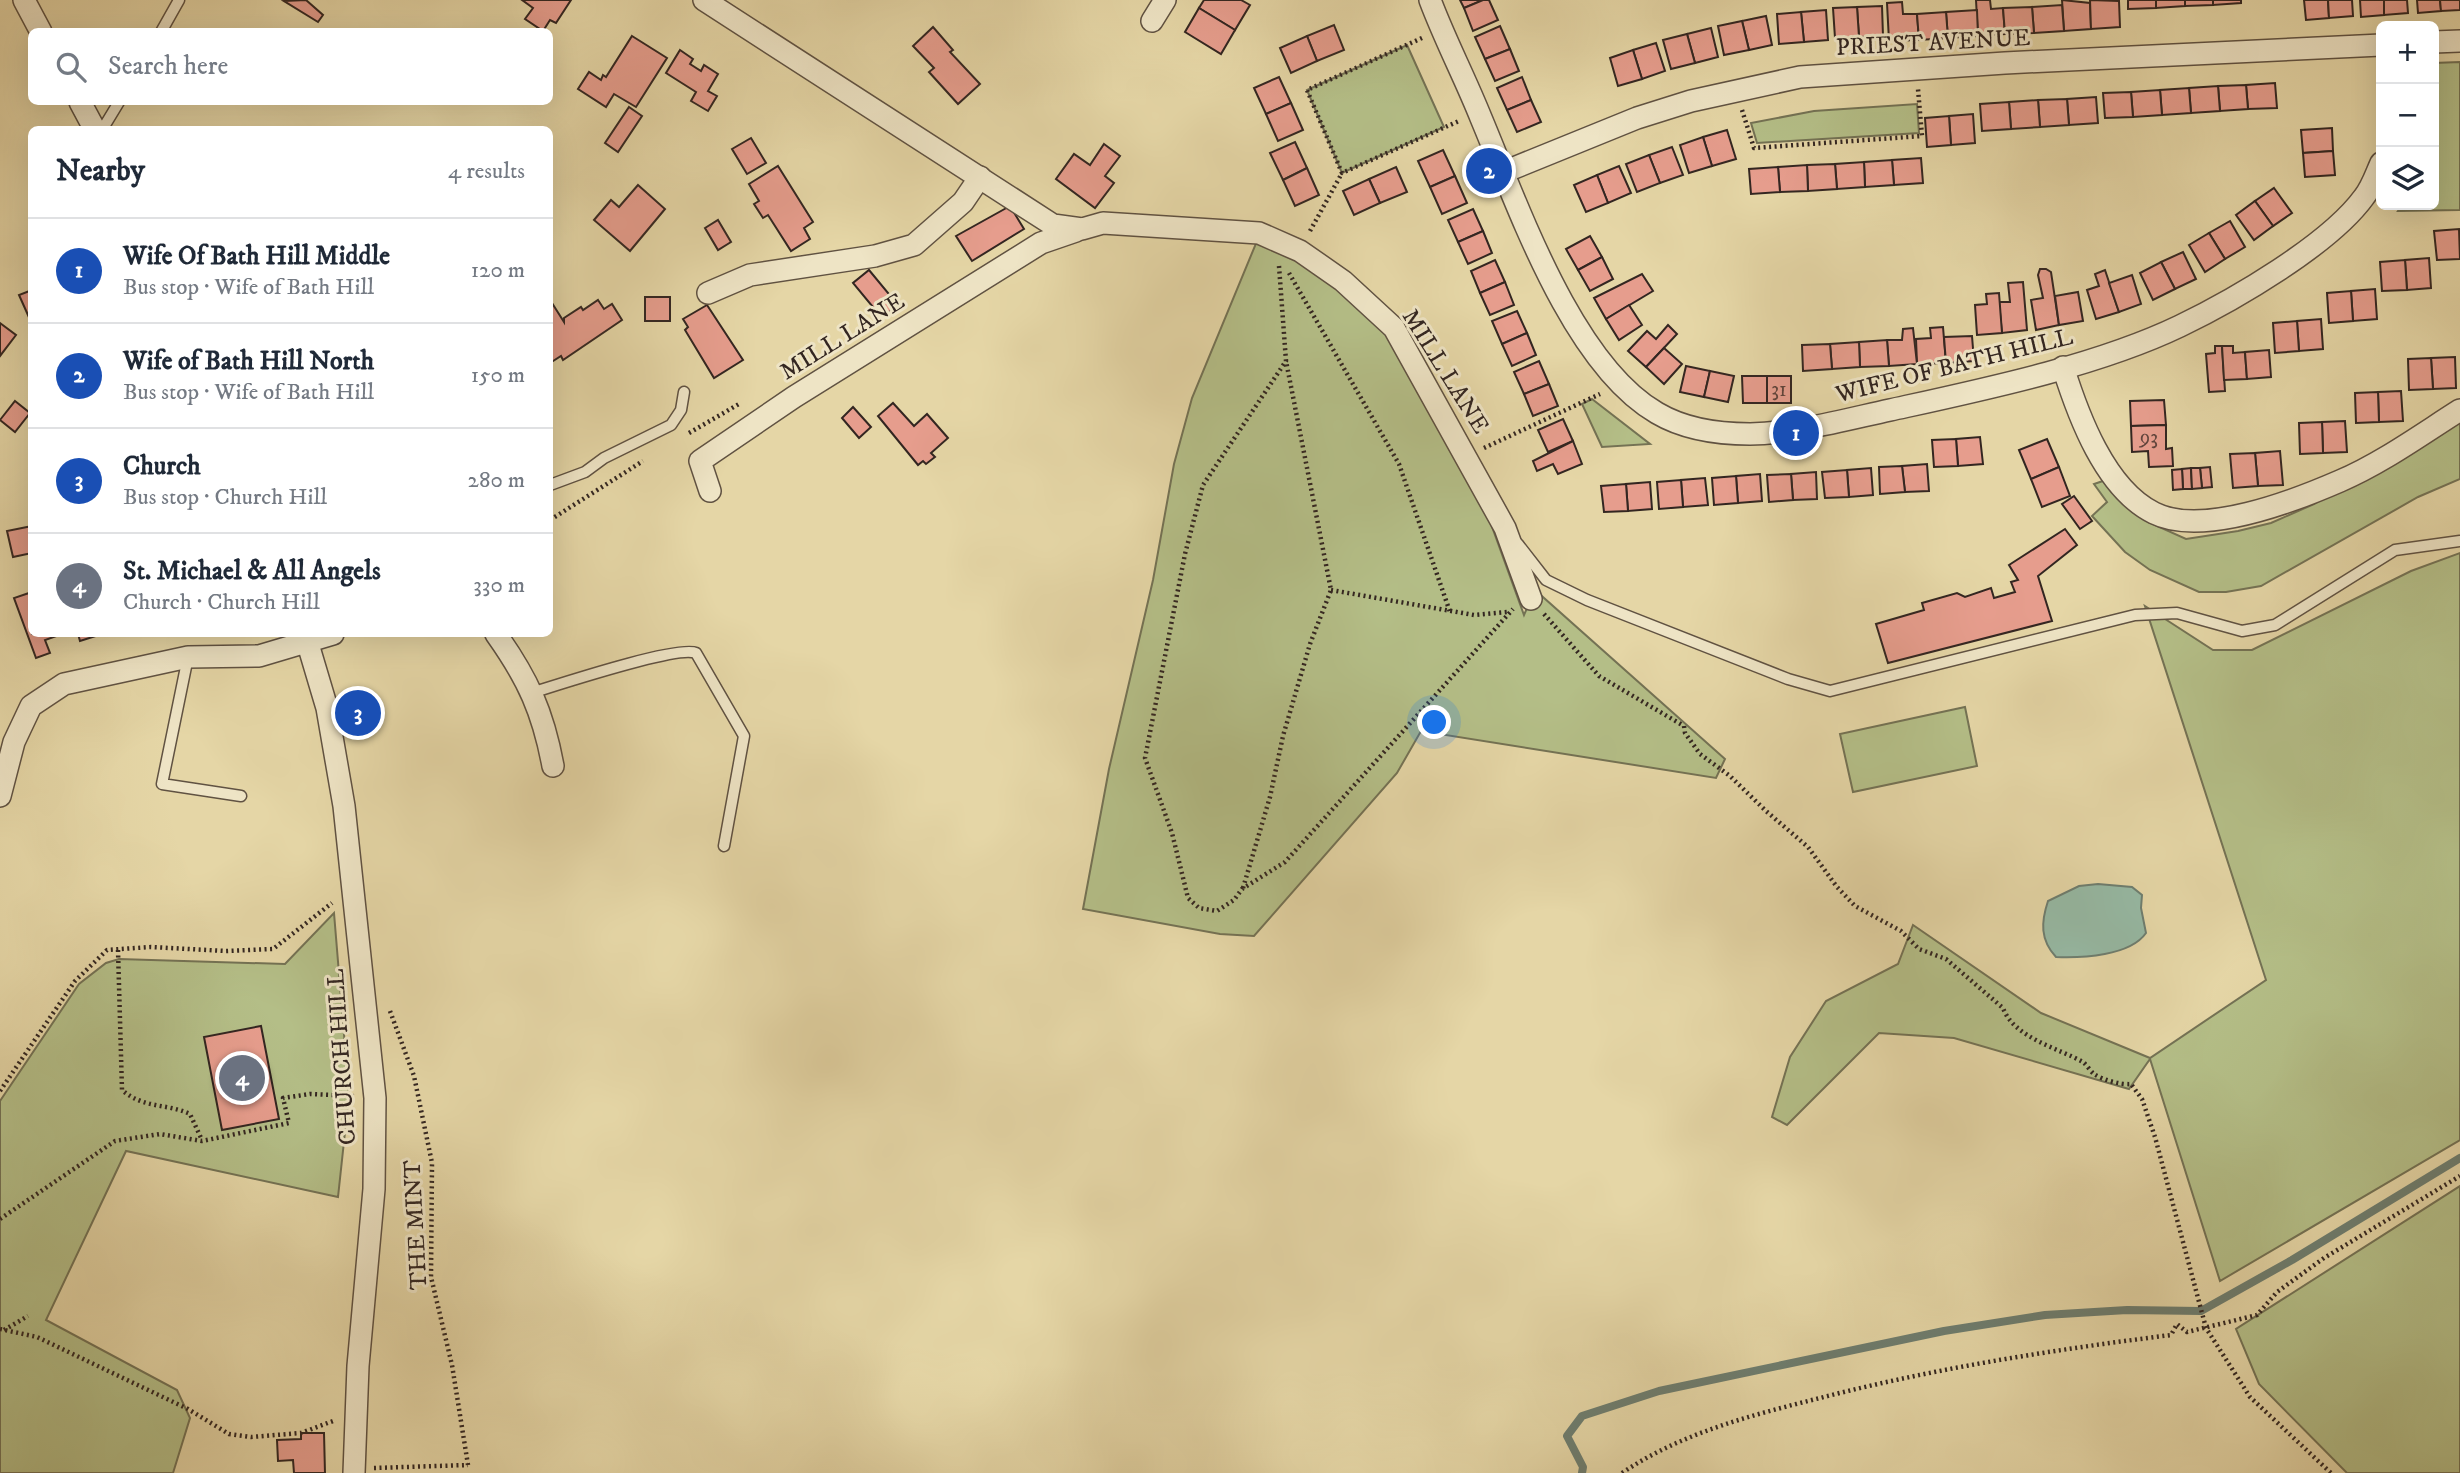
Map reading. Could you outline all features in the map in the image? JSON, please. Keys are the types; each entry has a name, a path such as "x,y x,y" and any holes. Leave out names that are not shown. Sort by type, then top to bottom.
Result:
{"street":[{"path":"23,0 39,28"},
{"name":"MILL LANE","path":"704,0 1053,225 1082,229"},
{"path":"1152,21 1165,0"},
{"name":"WIFE OF BATH HILL","path":"1430,0 1543,261 1589,346 1619,383 1656,413 1697,429 1751,434 1791,430 1894,409 2063,367 2151,339 2232,298 2305,249 2346,217 2366,195 2376,174"},
{"path":"2439,42 2460,41"},
{"name":"PRIEST AVENUE","path":"1504,172 1637,118 1736,90 1800,77 2376,45"},
{"path":"82,105 93,126"},
{"name":"MILL LANE","path":"708,293 750,275 875,256 914,245 963,202 980,177"},
{"name":"MILL LANE","path":"710,491 700,461 794,397 1041,243 1102,223 1259,233 1343,281 1394,328 1467,455 1505,528 1531,599"},
{"path":"2063,367 2078,415 2101,457 2137,501 2154,513 2173,520 2215,519 2245,513 2342,480 2460,410"},
{"path":"498,637 517,663 544,719 553,766"},
{"path":"0,796 14,742 31,706 64,684 188,657 259,656 307,638"},
{"name":"CHURCH HILL","path":"307,638 327,708 344,806 375,1098 374,1189 355,1420 354,1473"}],"lane":[{"path":"163,28 179,0"},
{"path":"105,126 118,105"},
{"path":"553,484 585,472 604,458 671,425 681,410 684,392"},
{"path":"1505,528 1546,580 1587,600 1788,679 1830,691 2135,615 2177,613 2242,631 2275,625 2395,550 2460,541"},
{"path":"531,693 606,669 673,652 688,649 696,653 744,736 724,846"},
{"path":"188,657 162,785 241,796"}],"path":[{"path":"1342,173 1307,90 1441,29"},
{"path":"1736,90 1754,148 1922,136 1916,69"},
{"path":"1286,361 1203,485 1185,554 1144,758 1172,833 1188,898 1199,908 1217,911 1234,900 1242,889 1290,709 1310,643 1331,590 1286,361 1287,248 1342,173 1479,112"},
{"path":"1287,248 1304,301 1399,464 1450,612"},
{"path":"1467,455 1582,404 1619,383"},
{"path":"1242,889 1285,862 1508,612 1474,615 1331,590"},
{"path":"1531,599 1599,676 1684,726 1685,733 1700,754 1730,776 1808,847 1837,887 1855,906 1901,931 1919,950 1946,959 2003,1008 2006,1018 2035,1039 2084,1063 2094,1074 2131,1084 2142,1099 2155,1137 2206,1328 2250,1397 2331,1473"},
{"path":"0,1091 75,981 107,950 151,947 226,951 274,950 351,887"},
{"path":"118,950 122,1090 134,1101 151,1107 176,1108 190,1114 202,1141"},
{"name":"THE MINT","path":"386,1000 414,1076 432,1163 431,1277 452,1365 468,1465"},
{"path":"0,1219 114,1141 160,1134 202,1141 289,1123 284,1098 310,1094 375,1098"},
{"path":"1622,1473 1643,1459 1752,1415 1895,1378 2036,1352 2171,1335 2177,1324 2188,1332 2257,1315 2277,1292 2324,1258 2460,1176"},
{"path":"2,1330 28,1316"},
{"path":"2,1330 37,1337 188,1409 229,1434 251,1437 301,1433 332,1421 355,1420"},
{"path":"403,1467 468,1465"},
{"path":"462,1473 468,1465"}],"green space":[{"path":"1407,45 1444,127 1342,173 1307,90"},
{"path":"2460,62 2460,210 2398,211 2439,210 2439,63"},
{"path":"1917,104 1919,133 1757,143 1751,123 1814,111"},
{"path":"1257,241 1317,268 1389,335 1491,524 1524,615 1535,590 1725,759 1716,778 1421,731 1397,773 1254,936 1220,934 1083,909 1109,769 1153,580 1174,464 1192,398"},
{"path":"1592,399 1650,444 1602,447 1582,404"},
{"path":"2460,418 2460,479 2418,497 2261,586 2226,592 2199,592 2150,570 2125,552 2092,516 2107,502 2094,484 2103,481 2148,522 2186,539 2271,523 2314,504"},
{"path":"2460,553 2460,1140 2220,1281 2150,1059 2129,1089 1954,1038 1879,1033 1787,1125 1772,1117 1790,1057 1826,1001 1898,964 1913,925 2041,1013 2150,1058 2266,980 2145,606 2213,650 2252,650 2411,571"},
{"path":"1965,707 1977,766 1853,792 1840,734"},
{"path":"334,913 349,1095 338,1197 126,1151 46,1320 177,1390 190,1418 173,1473 0,1473 0,1101 79,984 106,963 119,959 285,964"},
{"path":"2460,1186 2460,1473 2347,1473 2259,1384 2236,1329"}],"shaded area":[{"path":"2098,884 2132,887 2142,895 2141,908 2146,933 2139,941 2117,951 2092,956 2056,957 2047,944 2043,931 2048,901 2079,886"}],"building":[{"path":"306,0 323,15 318,22 284,1"},
{"path":"522,0 571,0 556,23 550,20 545,28 538,28 525,19 533,8"},
{"path":"1204,0 1241,0 1250,5 1235,30 1199,8"},
{"path":"1460,0 1483,0 1464,8"},
{"path":"1489,0 1498,20 1473,31 1464,8"},
{"path":"1976,0 1990,0 1991,9 2003,8 2005,34 1978,36"},
{"path":"2062,0 2090,3 2091,29 2064,31"},
{"path":"2090,0 2119,1 2120,27 2091,29"},
{"path":"2128,0 2156,0 2156,8 2128,9"},
{"path":"2156,0 2185,0 2185,6 2156,8"},
{"path":"2185,0 2213,0 2213,5 2185,6"},
{"path":"2213,0 2241,0 2241,3 2213,5"},
{"path":"2304,0 2328,0 2329,18 2306,20"},
{"path":"2328,0 2352,0 2353,16 2329,18"},
{"path":"2360,0 2384,0 2384,15 2361,17"},
{"path":"2384,0 2407,0 2408,13 2384,15"},
{"path":"2417,0 2440,0 2441,11 2418,13"},
{"path":"2440,0 2460,0 2460,10 2441,11"},
{"path":"1902,2 1903,14 1917,14 1919,40 1889,41 1887,3"},
{"path":"2062,5 2064,31 2034,33 2032,7"},
{"path":"1882,6 1883,36 1859,37 1857,7"},
{"path":"1857,7 1859,37 1835,38 1833,8"},
{"path":"2032,7 2034,33 2005,34 2003,8"},
{"path":"1199,8 1235,30 1221,54 1185,32"},
{"path":"1826,10 1828,40 1804,42 1801,12"},
{"path":"1977,10 1978,36 1948,38 1946,12"},
{"path":"1801,12 1804,42 1779,44 1777,14"},
{"path":"1946,12 1948,38 1919,40 1917,14"},
{"path":"1766,16 1772,45 1749,50 1742,21"},
{"path":"1742,21 1749,50 1724,55 1718,26"},
{"path":"1334,25 1344,50 1317,61 1307,36"},
{"path":"1500,26 1510,49 1485,59 1475,37"},
{"path":"933,27 953,50 950,52 980,84 958,104 929,72 934,68 913,46"},
{"path":"1711,28 1718,57 1695,63 1687,34"},
{"path":"1687,34 1695,63 1671,69 1663,40"},
{"path":"632,36 667,58 636,107 614,94 606,107 578,89 589,72 601,80 603,75 606,77"},
{"path":"1307,36 1317,61 1291,73 1280,48"},
{"path":"1656,43 1665,71 1642,79 1633,50"},
{"path":"1510,49 1519,71 1495,81 1485,59"},
{"path":"680,50 693,59 690,64 701,71 704,65 718,74 708,91 717,96 708,111 691,101 696,92 666,73"},
{"path":"1633,50 1642,79 1618,86 1610,58"},
{"path":"1279,77 1291,103 1266,114 1254,88"},
{"path":"1522,77 1531,100 1507,110 1497,88"},
{"path":"2275,83 2277,108 2248,109 2246,85"},
{"path":"2246,85 2248,109 2220,111 2218,86"},
{"path":"2218,86 2220,111 2191,113 2189,88"},
{"path":"2189,88 2191,113 2162,115 2160,90"},
{"path":"2160,90 2162,115 2133,117 2131,92"},
{"path":"2131,92 2133,117 2105,118 2103,93"},
{"path":"2096,97 2098,123 2069,125 2067,99"},
{"path":"2067,99 2069,125 2040,127 2038,100"},
{"path":"1531,100 1541,122 1517,132 1507,110"},
{"path":"2038,100 2040,127 2011,129 2009,102"},
{"path":"2009,102 2011,129 1982,131 1980,104"},
{"path":"1291,103 1303,130 1278,141 1266,114"},
{"path":"629,107 642,116 618,152 605,143"},
{"path":"1973,114 1975,143 1951,145 1949,116"},
{"path":"1949,116 1951,145 1927,147 1925,118"},
{"path":"2332,128 2333,151 2303,153 2301,130"},
{"path":"1727,130 1736,159 1712,166 1703,137"},
{"path":"1703,137 1712,166 1689,173 1680,145"},
{"path":"751,138 766,163 747,174 732,149"},
{"path":"1295,142 1307,168 1283,180 1270,153"},
{"path":"1104,144 1120,156 1105,176 1114,183 1095,208 1056,179 1074,154 1090,165"},
{"path":"1672,147 1683,175 1660,183 1649,155"},
{"path":"1443,150 1455,176 1430,187 1418,161"},
{"path":"2333,151 2335,175 2305,177 2303,153"},
{"path":"1649,155 1660,183 1637,192 1626,164"},
{"path":"1921,158 1923,183 1894,185 1892,160"},
{"path":"1892,160 1894,185 1865,187 1864,162"},
{"path":"1864,162 1865,187 1837,189 1835,164"},
{"path":"1835,164 1837,189 1808,191 1807,165"},
{"path":"1807,165 1808,191 1780,192 1778,167"},
{"path":"778,166 813,222 804,228 810,239 791,251 768,215 763,218 754,204 759,201 749,184"},
{"path":"1619,166 1631,193 1608,203 1597,175"},
{"path":"1396,167 1407,192 1380,203 1369,179"},
{"path":"1778,167 1780,192 1751,194 1749,169"},
{"path":"1307,168 1319,195 1295,206 1283,180"},
{"path":"1597,175 1608,203 1586,212 1574,185"},
{"path":"1455,176 1467,203 1442,214 1430,187"},
{"path":"1369,179 1380,203 1354,215 1343,191"},
{"path":"638,185 665,209 630,251 594,220 611,200 619,207"},
{"path":"2274,188 2292,213 2273,226 2255,201"},
{"path":"2255,201 2273,226 2254,240 2236,215"},
{"path":"1010,206 1024,229 972,261 956,236"},
{"path":"1473,209 1483,231 1458,242 1448,220"},
{"path":"718,220 731,242 718,250 705,228"},
{"path":"2230,221 2245,247 2225,259 2209,233"},
{"path":"2459,229 2460,259 2437,260 2434,231"},
{"path":"1483,231 1492,253 1468,264 1458,242"},
{"path":"2209,233 2225,259 2205,272 2189,245"},
{"path":"1590,236 1602,257 1578,270 1566,249"},
{"path":"2183,252 2196,279 2175,289 2161,262"},
{"path":"1602,257 1613,279 1590,291 1578,270"},
{"path":"2429,258 2431,288 2407,290 2405,260"},
{"path":"1495,260 1505,282 1480,293 1471,271"},
{"path":"2405,260 2407,290 2382,291 2380,262"},
{"path":"2161,262 2175,289 2153,300 2140,273"},
{"path":"2040,269 2051,272 2059,325 2036,330 2031,300 2043,298 2038,275"},
{"path":"869,270 898,305 882,318 853,283"},
{"path":"2105,270 2119,312 2096,319 2087,290 2099,286 2095,274"},
{"path":"1642,274 1653,291 1606,319 1594,298"},
{"path":"2132,275 2141,304 2119,312 2109,283"},
{"path":"1505,282 1514,305 1490,315 1480,293"},
{"path":"2023,282 2027,330 2002,333 1999,302 2010,302 2008,283"},
{"path":"2375,289 2377,319 2353,321 2351,291"},
{"path":"2351,291 2353,321 2329,323 2327,293"},
{"path":"28,292 28,315 19,295"},
{"path":"2078,292 2083,321 2059,325 2055,296"},
{"path":"1999,293 2002,333 1977,335 1975,305 1987,304 1986,294"},
{"path":"645,297 670,297 670,321 645,321"},
{"path":"598,300 604,309 612,304 622,320 563,360 561,356 553,361 553,305 564,322 564,318 581,307 583,310"},
{"path":"707,305 743,360 714,378 685,330 688,327 683,319"},
{"path":"1629,305 1642,325 1619,340 1606,319"},
{"path":"1517,311 1527,333 1502,344 1492,321"},
{"path":"2321,319 2323,349 2299,351 2297,321"},
{"path":"2297,321 2299,351 2275,353 2273,323"},
{"path":"0,323 16,335 0,356"},
{"path":"1668,325 1677,334 1646,367 1628,351 1647,331 1656,339"},
{"path":"1943,327 1946,363 1917,364 1916,339 1931,338 1930,328"},
{"path":"1913,328 1917,364 1889,366 1887,340 1902,340 1903,329"},
{"path":"1527,333 1536,355 1512,366 1502,344"},
{"path":"1972,336 1974,361 1946,363 1944,337"},
{"path":"1887,340 1889,366 1860,367 1859,342"},
{"path":"1859,342 1860,367 1832,369 1830,344"},
{"path":"1830,344 1832,369 1803,371 1802,345"},
{"path":"2215,346 2222,346 2225,391 2209,392 2206,354 2215,353"},
{"path":"2222,346 2233,346 2233,353 2245,352 2247,379 2224,380"},
{"path":"1664,348 1682,364 1664,384 1646,367"},
{"path":"2269,350 2271,377 2247,379 2245,352"},
{"path":"2455,357 2456,388 2433,389 2431,358"},
{"path":"2431,358 2433,389 2409,390 2408,359"},
{"path":"1539,361 1549,384 1524,394 1514,372"},
{"path":"1686,366 1710,371 1704,397 1680,392"},
{"path":"1710,371 1734,376 1728,402 1704,397"},
{"path":"1742,376 1767,376 1767,403 1743,403"},
{"path":"1767,376 1791,376 1791,403 1767,403"},
{"path":"1549,384 1558,406 1533,416 1524,394"},
{"path":"2401,391 2403,421 2379,422 2378,392"},
{"path":"2378,392 2379,422 2356,423 2355,393"},
{"path":"2164,400 2166,425 2131,426 2130,401"},
{"path":"15,401 28,411 28,416 15,432 0,420"},
{"path":"893,403 914,426 927,414 948,438 931,453 935,457 926,464 923,461 918,465 878,416"},
{"path":"853,407 871,427 859,438 842,418"},
{"path":"1563,419 1573,441 1548,452 1538,430"},
{"path":"2345,421 2347,452 2323,453 2322,422"},
{"path":"2322,422 2323,453 2300,454 2299,423"},
{"path":"2166,425 2166,449 2172,448 2173,466 2149,467 2148,451 2132,452 2131,426"},
{"path":"1980,437 1983,464 1958,466 1956,439"},
{"path":"1956,439 1958,466 1934,467 1932,440"},
{"path":"2047,439 2059,467 2031,479 2019,450"},
{"path":"1573,441 1582,464 1558,474 1553,464 1537,471 1533,461"},
{"path":"2280,451 2283,485 2258,486 2255,453"},
{"path":"2255,453 2258,486 2233,488 2230,454"},
{"path":"1927,464 1929,491 1905,492 1902,466"},
{"path":"1902,466 1905,492 1880,494 1879,467"},
{"path":"2059,467 2070,496 2042,507 2031,479"},
{"path":"2210,467 2212,487 2202,488 2200,468"},
{"path":"1871,468 1873,495 1849,497 1847,470"},
{"path":"2191,468 2192,489 2183,489 2182,469"},
{"path":"2191,468 2200,468 2202,488 2192,489"},
{"path":"2182,469 2183,489 2173,490 2172,470"},
{"path":"1847,470 1849,497 1825,498 1822,472"},
{"path":"1816,472 1817,499 1793,500 1791,474"},
{"path":"1760,474 1762,501 1738,503 1736,476"},
{"path":"1791,474 1793,500 1769,502 1767,475"},
{"path":"1736,476 1738,503 1714,505 1712,478"},
{"path":"1705,478 1708,505 1683,507 1681,480"},
{"path":"1681,480 1683,507 1659,509 1657,482"},
{"path":"1650,482 1652,509 1628,511 1626,484"},
{"path":"1626,484 1628,511 1604,512 1601,486"},
{"path":"2074,496 2092,521 2080,529 2062,504"},
{"path":"28,527 28,554 13,557 7,531"},
{"path":"2065,529 2077,545 2038,576 2052,621 1888,663 1876,624 1924,610 1922,603 1957,593 1965,597 1991,588 1994,598 2015,592 2011,582 2018,580 2009,565"},
{"path":"28,593 28,636 14,598"},
{"path":"28,637 54,637 45,640 50,653 36,658"},
{"path":"261,1026 279,1119 222,1130 204,1037"},
{"path":"301,1433 324,1433 325,1473 294,1473 293,1460 278,1461 277,1440 301,1439"}],"waterway":[{"path":"1582,1473 1583,1467 1567,1436 1582,1416 1659,1391 1944,1331 2045,1315 2127,1310 2201,1311 2292,1260 2460,1158"}],"place":[{"name":"Wife of Bath Hill North","path":"1489,171"},
{"name":"Wife Of Bath Hill Middle","path":"1796,433"},
{"name":"Church","path":"358,713"},
{"name":"St. Michael & All Angels","path":"242,1078"}]}
